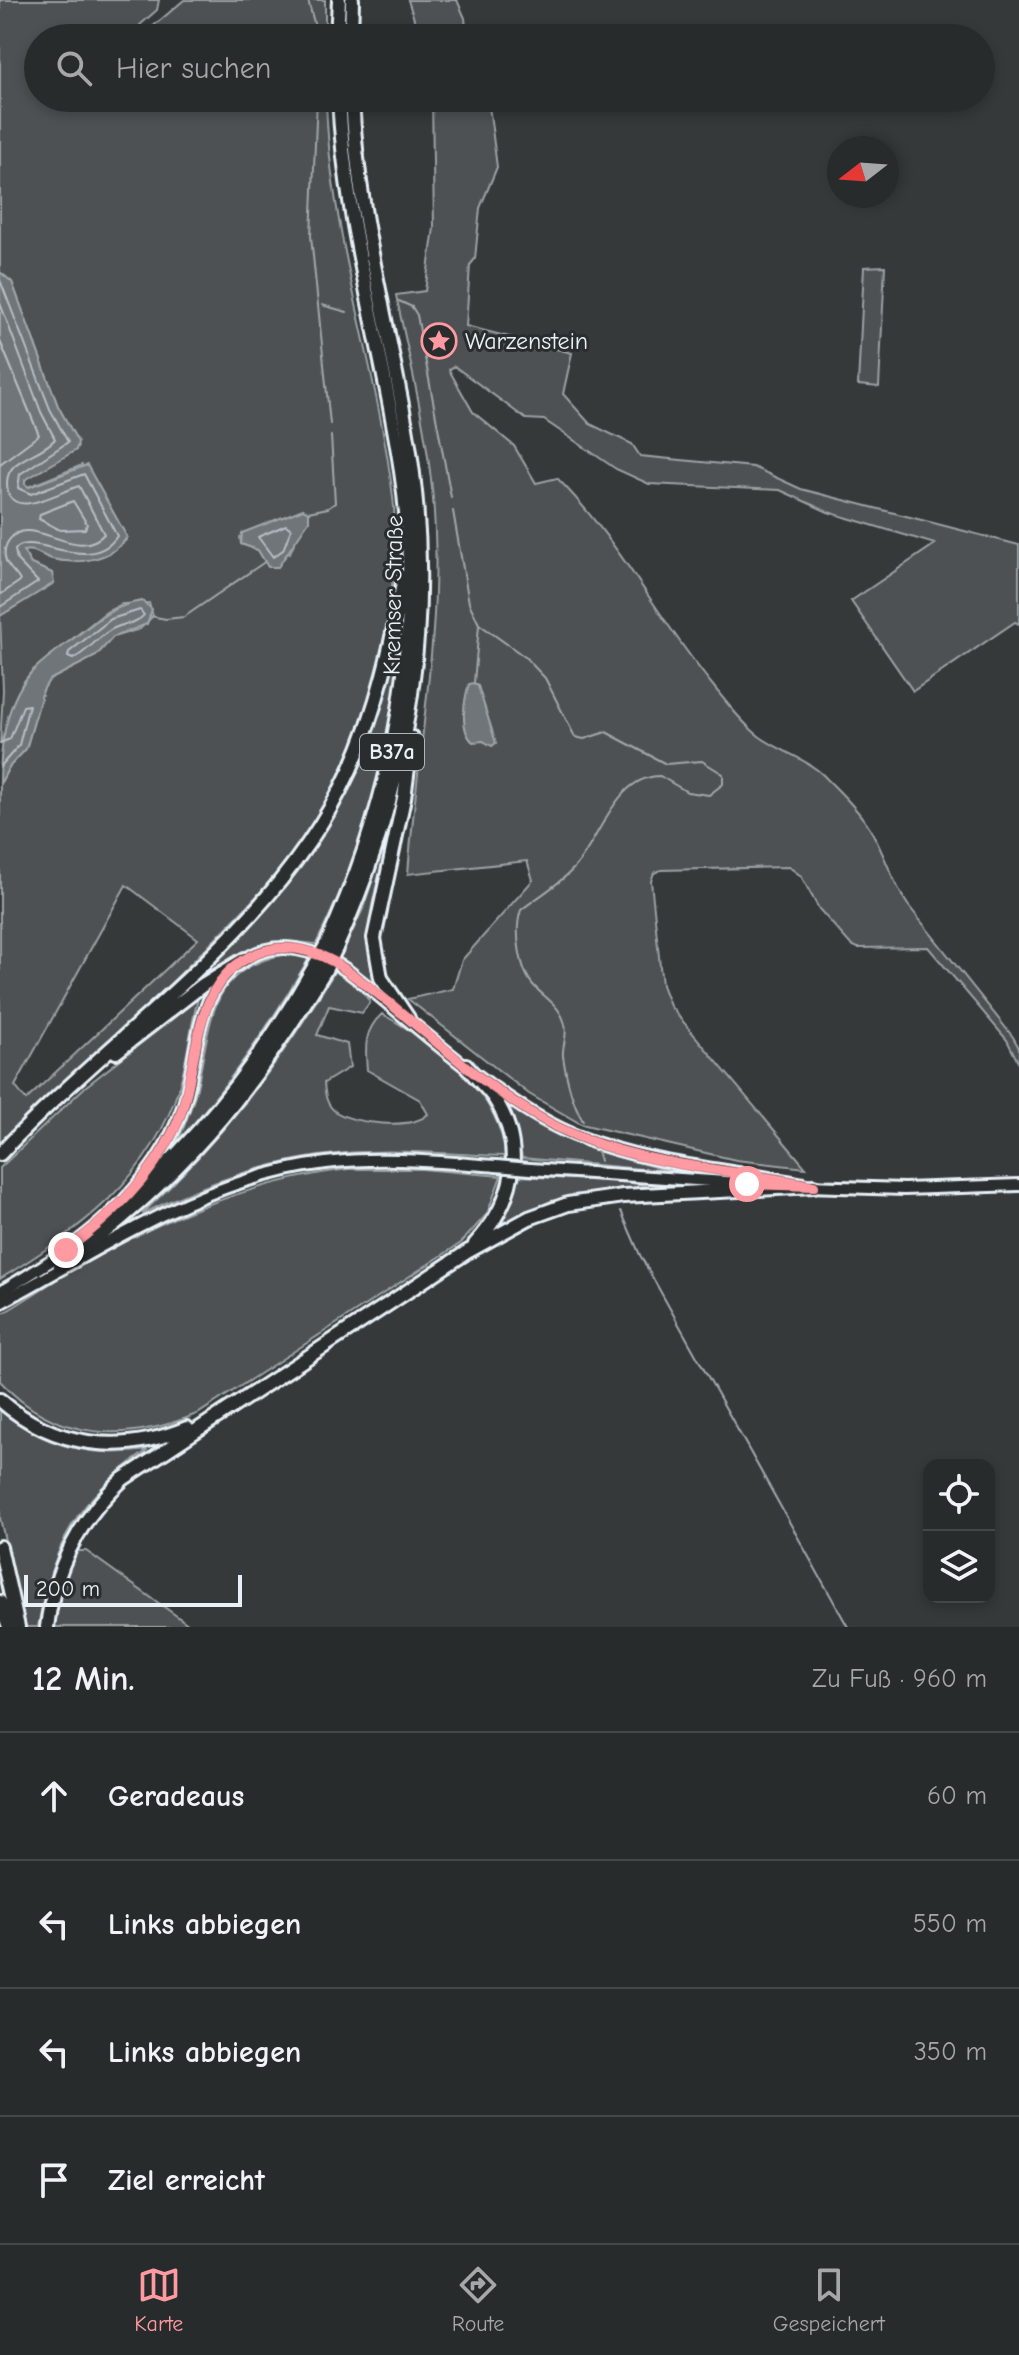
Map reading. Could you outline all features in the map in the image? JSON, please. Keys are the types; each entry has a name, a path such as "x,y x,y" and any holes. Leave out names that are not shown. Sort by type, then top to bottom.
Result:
{"highway":[{"path":"338,24 339,0"},
{"path":"351,24 352,0"},
{"name":"Kremser Straße","path":"331,946 362,859 392,754 408,638 411,508 353,233 340,112"},
{"name":"Kremser Straße","path":"60,1266 125,1218 189,1158 283,1039 367,876 389,807 418,655 411,508 406,426 365,221 353,112"},
{"path":"0,1154 241,925 279,882 317,831 349,772 372,714 392,640 408,550"},
{"path":"408,1018 381,978 374,938 406,785 418,655"},
{"path":"79,1081 204,984 245,959"},
{"name":"Kremser Straße","path":"117,1211 176,1156 227,1100 319,969"},
{"path":"466,1065 501,1109 514,1154 511,1183 503,1207 467,1252"},
{"path":"47,1627 61,1568 77,1533 99,1503 135,1470 467,1252 529,1218 586,1200 814,1186"},
{"path":"0,1400 27,1421 57,1435 107,1445 154,1439 215,1415"},
{"path":"0,1547 18,1627"},
{"path":"0,1602 9,1627"}],"main road":[{"path":"0,1292 66,1250 117,1211 152,1166 176,1126 190,1083 207,1002 222,979 245,959 276,949 312,952 348,971 536,1116 588,1140 682,1165 814,1186"},
{"path":"0,1303 60,1266 177,1205 268,1174 364,1161 814,1186 917,1189 1019,1185"}],"shaded area":[{"path":"0,0 159,0 157,10 141,24 24,24 24,112 327,112 335,199 386,447 395,517 395,556 385,634 369,699 344,764 300,843 234,920 0,1146 0,784 9,767 26,749 43,690 49,680 96,656 113,637 140,629 153,616 149,603 122,604 106,612 32,671 22,684 0,745 3,690 0,616 53,583 52,573 31,564 23,551 35,551 63,561 83,561 111,552 126,540 82,465 28,487 25,485 25,480 78,446 58,406 12,282 0,272","holes":["303,509 309,521 298,533 290,553 265,562 258,550 241,544 240,537","126,885 198,939 26,1100 15,1086"]},
{"path":"184,0 325,0 325,24 156,24"},
{"path":"408,0 457,0 466,24 416,24"},
{"path":"432,112 490,112 497,167 480,208 475,259 470,265 466,326 572,353 563,394 590,424 632,444 640,456 753,467 801,489 1019,545 1019,624 1015,622 913,691 851,601 935,544 828,512 780,490 649,484 616,469 544,420 526,419 454,366 449,370 473,412 514,446 536,483 557,478 600,527 694,661 741,719 767,741 815,768 856,810 873,834 908,905 1013,1037 1019,1048 1019,1064 1007,1040 928,947 858,948 851,945 819,909 801,876 789,867 661,870 654,873 651,881 662,985 670,1006 806,1168 736,1160 581,1124 529,1094 408,999 453,989 462,960 533,880 527,861 408,874 432,640 435,546 427,447 396,295 425,291 434,228"},
{"path":"885,266 879,387 858,385 864,267"},
{"path":"399,643 391,722 373,798 348,872 316,944 296,942 261,946 231,959 184,990 262,911 321,835 345,794 365,750"},
{"path":"395,812 369,924 371,968 379,989 340,958 363,909"},
{"path":"287,954 309,958 248,1053 178,1141 194,1098 218,1000 228,984 242,971 261,961"},
{"path":"335,971 361,990 370,1002 362,1013 329,1006 317,1035 347,1044 350,1067 324,1083 330,1106 344,1116 383,1124 409,1122 428,1114 420,1100 367,1070 367,1039 372,1026 382,1014 423,1039 462,1072 491,1111 501,1133 505,1156 385,1152 319,1156 241,1174 142,1214 199,1157 248,1100"},
{"path":"198,999 180,1084 167,1118 132,1175 84,1221 0,1279 0,1168 85,1087"},
{"path":"506,1102 564,1138 607,1154 674,1172 522,1158 515,1123"},
{"path":"348,1169 422,1169 501,1176 487,1214 461,1243 199,1413 146,1429 94,1431 68,1426 44,1416 21,1401 0,1381 0,1315 59,1278 135,1237 203,1206 273,1183"},
{"path":"520,1176 627,1182 646,1186 551,1201 502,1224"},
{"path":"0,1410 34,1433 70,1447 107,1452 148,1450 103,1486 72,1525 52,1570 38,1627 24,1627 0,1518"},
{"path":"71,1551 86,1551 192,1627 50,1627"}],"water":[{"path":"0,272 12,282 58,406 78,442 76,450 25,480 25,484 29,487 87,465 127,537 104,556 83,561 62,561 35,551 23,551 31,564 52,573 54,583 0,616"},
{"path":"303,509 309,512 309,521 278,567 268,567 258,550 241,544 242,533"},
{"path":"142,601 152,609 147,624 113,637 96,656 49,680 43,690 26,749 9,767 0,784 6,726 15,698 30,674 100,618 115,609"},
{"path":"469,684 478,686 496,743 492,746 483,741 473,742 466,730 466,698"}],"waterway":[{"path":"308,0 314,24"},
{"path":"316,112 311,236 330,424"},
{"path":"399,301 412,307 417,315 451,497"},
{"path":"322,305 347,312"},
{"path":"308,512 328,508 335,503 331,436"},
{"path":"453,511 469,603 479,624 525,657 545,678 575,737 584,739 606,732 666,764 702,761 723,774 723,784 709,795 687,792 660,776 631,786 610,811 575,867 521,910 518,928 522,961 535,987 563,1018 566,1072 583,1121"},
{"path":"150,616 166,619 184,617 266,561"},
{"path":"474,683 479,625"},
{"path":"598,1153 600,1161"},
{"path":"621,1211 640,1255 848,1627"}],"place":[{"name":"Warzenstein","path":"439,341"}],"route":[{"path":"66,1250 117,1211 164,1149 184,1104 202,1019 215,988 245,959 276,949 301,949 334,962 516,1102 536,1116 577,1136 622,1151 682,1165 814,1186 747,1184"}]}
